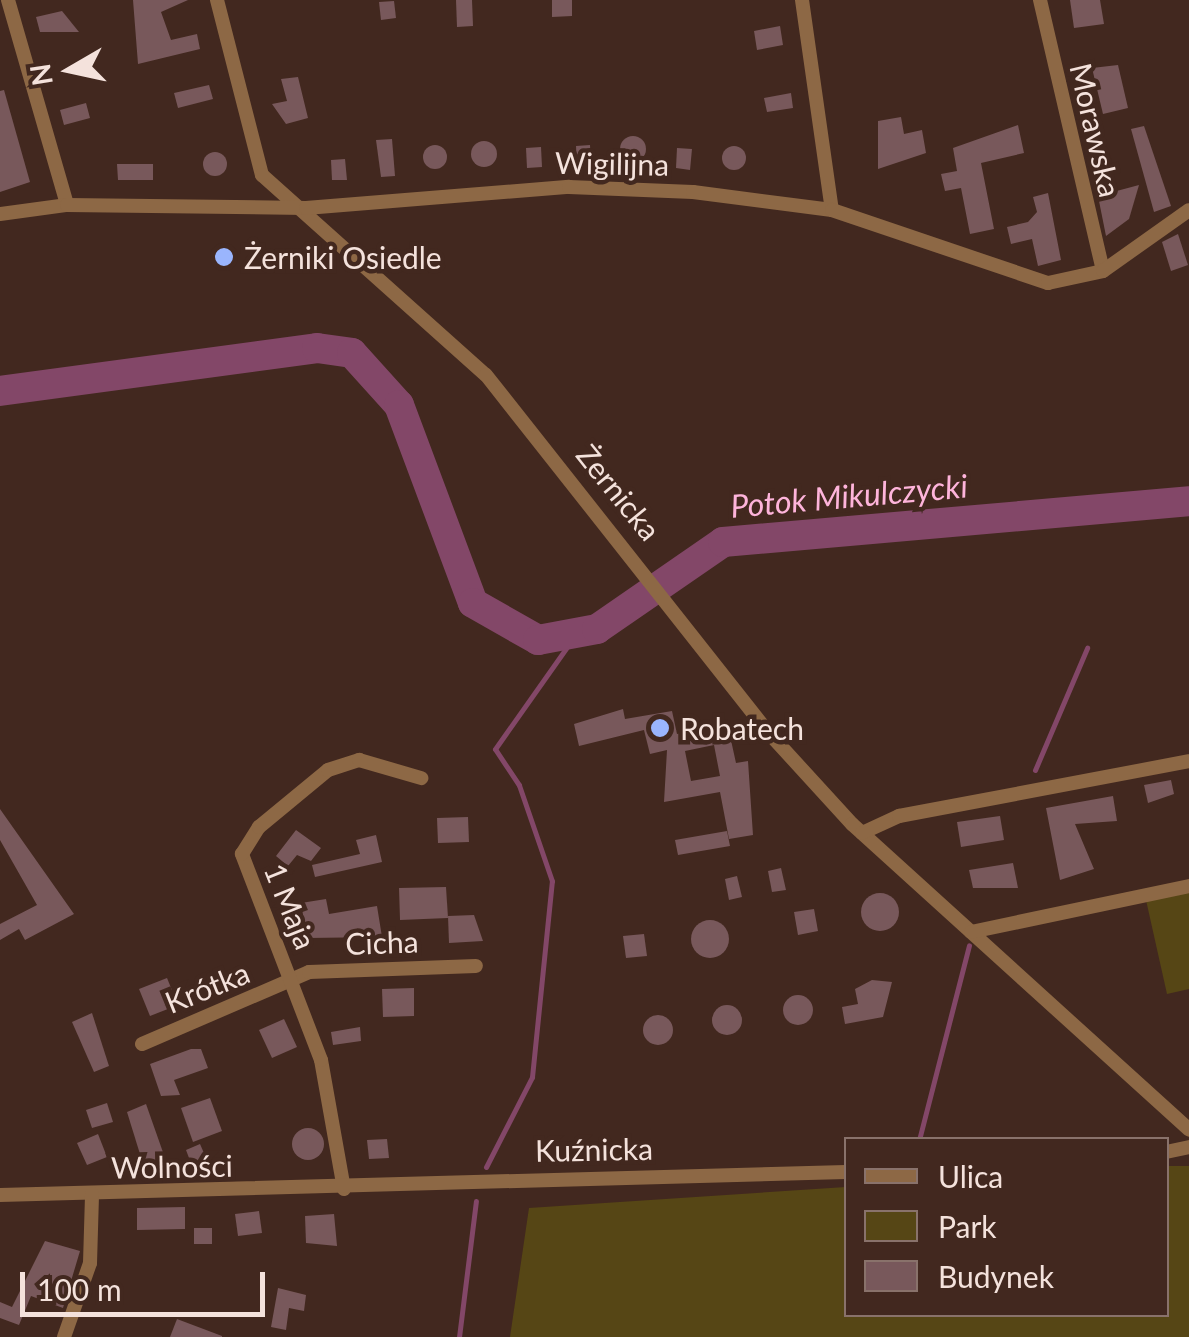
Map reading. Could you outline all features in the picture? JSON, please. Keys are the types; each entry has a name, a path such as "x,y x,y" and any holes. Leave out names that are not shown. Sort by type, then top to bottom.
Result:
{"street":[{"path":"8,0 67,204"},
{"name":"Żernicka","path":"217,0 262,174 306,208 486,374 640,562 767,730 862,833 1189,1130"},
{"path":"802,0 832,210"},
{"name":"Morawska","path":"1040,0 1103,271"},
{"name":"Wigilijna","path":"0,214 67,204 306,208 570,187 832,210 1020,280 1075,281 1103,271 1189,210"},
{"path":"862,833 899,816 1189,761"},
{"name":"1 Maja","path":"344,1189 333,1101 292,980 242,854 259,827 328,770 386,762 421,778"},
{"path":"971,932 1189,886"},
{"name":"Cicha","path":"292,980 476,966"},
{"name":"Krótka","path":"142,1044 292,980"},
{"name":"Kuźnicka","path":"344,1189 844,1172"},
{"name":"Wolności","path":"0,1195 344,1189"},
{"path":"64,1337 90,1263 92,1194"}],"green space":[{"path":"1189,890 1189,989 1167,994 1146,900"},
{"path":"1169,1166 1189,1166 1189,1337 510,1337 529,1208 844,1187 844,1317 1169,1317"}],"building":[{"path":"133,0 188,0 161,12 171,40 197,34 200,49 138,64"},
{"path":"456,0 472,0 473,26 457,27"},
{"path":"552,0 572,0 572,16 552,17"},
{"path":"1070,0 1100,0 1104,24 1074,28"},
{"path":"394,1 396,18 381,20 379,2"},
{"path":"62,11 79,32 40,32 36,17"},
{"path":"780,26 783,45 757,50 754,31"},
{"path":"1118,65 1128,108 1103,114 1092,68"},
{"path":"298,77 308,118 286,124 272,104 287,101 281,79"},
{"path":"209,85 213,99 178,108 174,93"},
{"path":"4,90 30,182 0,192 0,91"},
{"path":"791,93 793,108 767,112 764,98"},
{"path":"86,103 90,118 64,125 60,110"},
{"path":"901,117 904,134 922,130 926,153 878,169 878,121"},
{"path":"1018,125 1024,153 981,163 994,229 970,234 961,188 945,191 941,174 957,171 953,148"},
{"path":"1144,126 1171,206 1154,212 1131,129"},
{"path":"633,136 642,140 646,149 642,158 633,162 624,158 620,149 624,140"},
{"path":"392,139 395,176 381,177 376,140"},
{"path":"484,141 493,145 497,154 493,163 484,167 475,163 471,154 475,145"},
{"path":"430,145 440,145 447,157 440,169 430,169 423,162 423,152"},
{"path":"590,145 591,166 577,166 576,146"},
{"path":"729,146 739,146 746,158 739,170 729,170 722,163 722,153"},
{"path":"541,147 542,167 527,168 526,148"},
{"path":"677,148 692,149 690,170 676,168"},
{"path":"215,152 224,155 224,173 215,176 206,173 203,164 206,155"},
{"path":"345,159 347,180 332,180 331,160"},
{"path":"117,164 153,164 153,180 118,180"},
{"path":"1139,185 1129,219 1106,236 1098,196"},
{"path":"1048,193 1061,260 1038,266 1032,239 1011,244 1007,227 1028,222 1037,212 1033,197"},
{"path":"1178,234 1188,265 1171,271 1162,242"},
{"path":"623,709 625,719 672,711 677,734 727,722 736,763 748,761 753,835 729,839 720,792 664,802 667,750 650,754 644,730 579,746 574,724","holes":["714,745 720,776 691,781 685,751"]},
{"path":"1171,780 1174,794 1148,803 1144,785"},
{"path":"1113,796 1117,821 1075,824 1094,869 1060,880 1046,808"},
{"path":"0,809 74,914 25,940 19,929 0,940 0,924 37,905 0,840"},
{"path":"1000,816 1004,840 961,847 957,822"},
{"path":"468,817 469,842 438,843 437,818"},
{"path":"296,830 321,848 311,861 297,855 288,866 276,856"},
{"path":"727,831 730,846 678,855 675,840"},
{"path":"376,835 382,862 315,877 312,865 360,854 356,840"},
{"path":"1013,863 1018,888 973,888 969,870"},
{"path":"781,868 786,890 772,892 768,871"},
{"path":"737,876 742,897 729,900 725,879"},
{"path":"446,887 448,918 400,920 399,888"},
{"path":"880,893 893,899 899,912 893,925 880,931 867,925 861,912 867,899"},
{"path":"326,899 329,914 377,906 382,937 307,938 301,903"},
{"path":"814,909 818,931 798,935 794,912"},
{"path":"474,915 483,941 449,943 448,916"},
{"path":"710,920 723,926 729,939 723,952 710,958 697,952 691,939 697,926"},
{"path":"644,934 647,956 626,958 623,936"},
{"path":"167,978 178,1005 150,1016 139,989"},
{"path":"872,980 892,982 883,1017 845,1024 842,1007 858,1004 855,989"},
{"path":"414,988 414,1016 383,1017 382,989"},
{"path":"798,995 809,999 813,1010 809,1021 798,1025 787,1021 783,1010 787,999"},
{"path":"727,1005 738,1009 742,1020 738,1031 727,1035 716,1031 712,1020 716,1009"},
{"path":"92,1013 109,1066 94,1072 72,1022"},
{"path":"658,1015 669,1019 673,1030 669,1041 658,1045 647,1041 643,1030 647,1019"},
{"path":"284,1019 297,1047 272,1058 259,1030"},
{"path":"360,1027 361,1041 333,1045 331,1032"},
{"path":"201,1049 208,1068 174,1080 180,1095 161,1096 150,1064"},
{"path":"210,1098 222,1131 193,1142 181,1108"},
{"path":"107,1103 113,1122 92,1128 86,1110"},
{"path":"146,1104 165,1158 144,1167 127,1112"},
{"path":"308,1128 320,1132 324,1144 320,1156 308,1160 296,1156 292,1144 296,1132"},
{"path":"98,1134 107,1157 87,1165 77,1143"},
{"path":"387,1139 389,1158 369,1159 367,1140"},
{"path":"200,1144 207,1160 192,1166 186,1150"},
{"path":"185,1207 185,1229 137,1230 137,1208"},
{"path":"259,1211 262,1233 238,1236 235,1214"},
{"path":"334,1214 337,1246 306,1243 305,1216"},
{"path":"194,1228 212,1228 212,1244 194,1244"},
{"path":"45,1241 80,1251 63,1308 31,1296 19,1325 0,1318 0,1302 12,1307"},
{"path":"278,1288 306,1295 304,1311 289,1308 286,1330 271,1327"},
{"path":"177,1319 222,1336 222,1337 170,1337"}],"waterway":[{"name":"Potok Mikulczycki","path":"0,391 317,348 352,353 399,405 473,603 538,640 597,629 723,542 1189,501"},
{"path":"486,1167 532,1077 552,881 519,785 495,749 574,637"},
{"path":"1035,770 1087,648"},
{"path":"920,1137 969,945"},
{"path":"459,1337 476,1201"}],"place":[{"name":"Żerniki Osiedle","path":"224,257"},
{"name":"Robatech","path":"660,728"}]}
